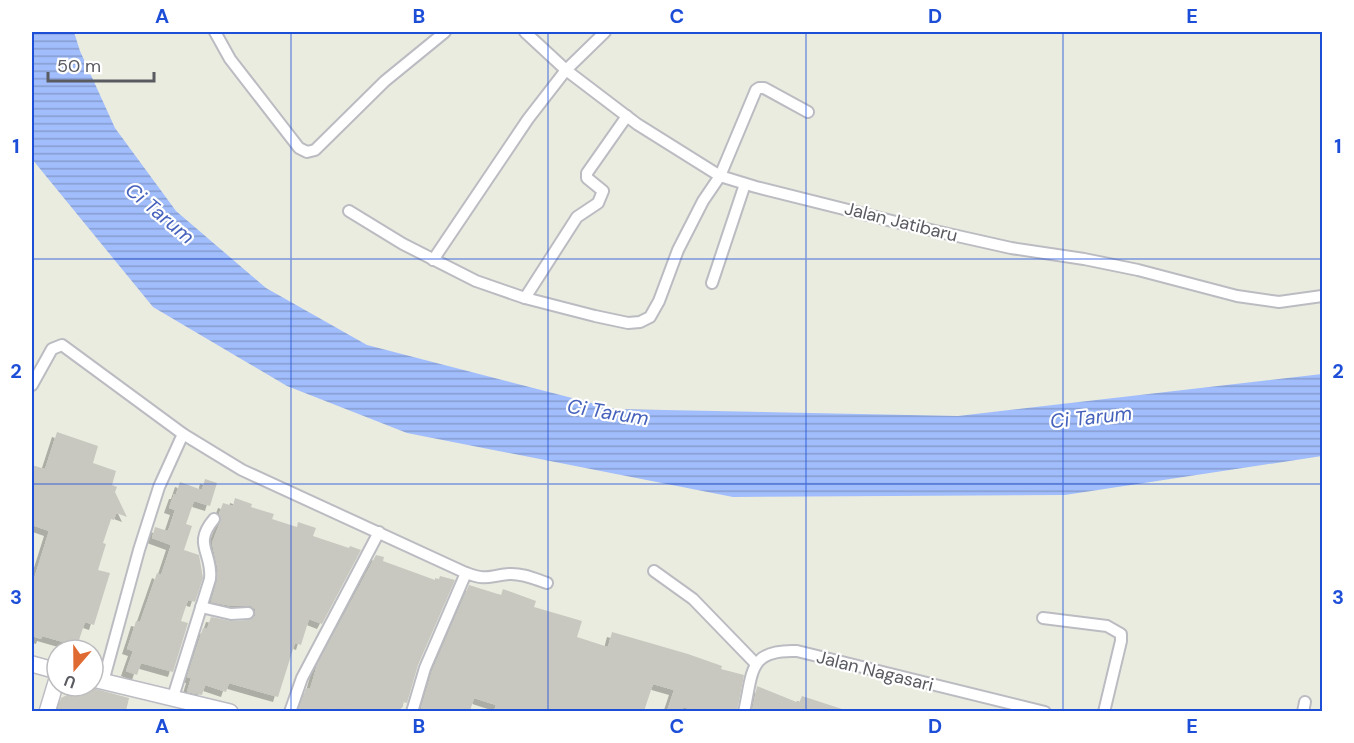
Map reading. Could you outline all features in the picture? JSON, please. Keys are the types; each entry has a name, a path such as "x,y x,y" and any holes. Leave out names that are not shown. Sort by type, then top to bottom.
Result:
{"main road":[{"path":"105,682 180,703 230,711"}],"street":[{"path":"215,32 230,58 299,148 308,152 315,150 385,81 445,32"},
{"name":"Jalan Jatibaru","path":"525,32 566,70 627,116 663,142 720,176 933,230 1011,248 1138,270 1237,296 1279,302 1323,296"},
{"path":"433,260 528,119 566,70 605,32"},
{"path":"350,211 403,244 476,281 525,298 628,323 640,322 650,317 659,302 678,250 703,201 720,176 759,88 764,88 808,112"},
{"path":"525,298 577,218 602,197 603,191 587,178 587,173 627,116"},
{"path":"712,283 745,184"},
{"path":"32,385 52,349 62,345 183,434 242,470 466,573 482,578 510,574 525,575 547,583"},
{"path":"105,658 159,487 183,434"},
{"path":"180,703 211,570 203,542 204,534 214,519"},
{"path":"290,711 303,678 379,532"},
{"path":"654,571 693,599 756,664 744,711"},
{"path":"412,711 425,668 466,573"},
{"path":"201,607 231,614 248,613"},
{"path":"1043,618 1107,626 1121,634 1104,711"},
{"name":"Jalan Nagasari","path":"756,664 769,653 797,651 1045,711"}],"water":[{"name":"Ci Tarum","path":"32,32 74,32 80,51 115,128 176,211 266,288 367,345 615,409 958,416 1322,374 1322,456 1065,495 733,497 407,433 287,386 153,307 32,159"}],"building":[{"path":"57,432 98,446 93,463 116,471 112,485 117,487 115,492 127,517 116,513 114,520 111,519 103,543 106,544 98,570 110,573 94,625 85,622 80,638 42,636 41,639 32,636 32,585 49,531 32,525 32,465 45,469"},
{"path":"205,479 217,483 210,506 194,501 186,524 192,526 184,550 199,555 203,578 195,602 188,600 181,621 188,623 173,672 141,663 137,675 126,671 133,651 127,649 136,621 140,622 157,573 161,575 171,545 152,538 155,527 168,531 175,510 169,508 180,482 202,490"},
{"path":"235,498 252,504 251,507 274,514 272,519 297,527 298,522 316,528 313,536 361,550 322,624 309,619 301,645 295,643 278,697 229,683 226,692 205,685 202,695 187,692 191,678 187,677 203,628 207,629 211,617 231,621 249,620 255,616 255,609 251,606 232,606 211,602 218,570 212,543 221,520 219,514 223,503 233,506"},
{"path":"376,555 384,557 383,561 435,580 440,576 455,580 418,665 407,703 403,702 400,711 351,711 341,708 340,711 335,711 324,708 323,711 298,711 306,688 310,689 317,665"},
{"path":"469,585 501,595 503,589 536,601 534,607 582,621 577,637 608,647 612,632 688,654 722,666 721,669 744,675 737,711 697,711 683,707 682,711 667,711 674,690 653,684 644,711 494,711 496,705 474,698 470,711 432,711 421,708 432,671"},
{"path":"757,686 799,703 802,696 842,709 842,711 752,711"},
{"path":"105,691 129,698 126,711 57,711 61,698 105,698"}]}
